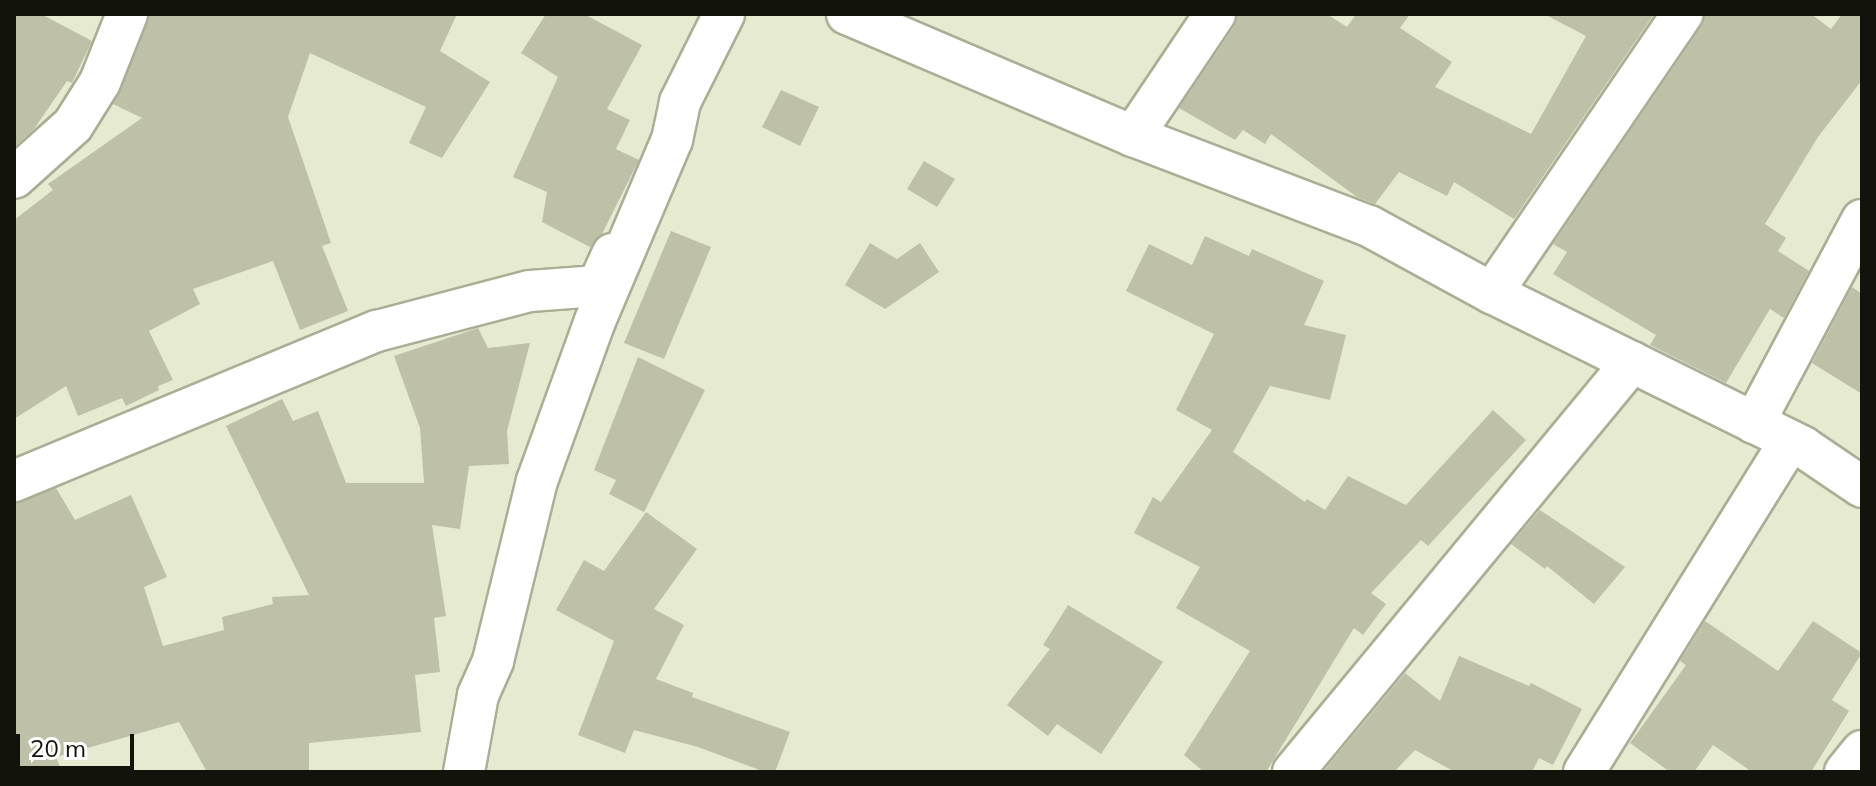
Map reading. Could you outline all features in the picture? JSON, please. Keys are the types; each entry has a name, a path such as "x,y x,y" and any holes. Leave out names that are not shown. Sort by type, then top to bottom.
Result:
{"street":[{"path":"14,178 73,125 100,82 127,14"},
{"path":"464,772 478,695 493,661 537,481 595,321 672,140 680,102 724,14"},
{"path":"847,14 1133,136 1369,226 1492,293 1790,441 1862,487"},
{"path":"1133,136 1215,14"},
{"path":"1492,293 1682,14"},
{"path":"14,481 377,331 530,291 598,286 612,252 639,215"},
{"path":"1754,423 1862,220"},
{"path":"1293,772 1632,362"},
{"path":"1584,772 1790,441"},
{"path":"1845,772 1862,751"}],"building":[{"path":"14,14 41,14 92,41 72,83 67,81 34,129 14,147"},
{"path":"149,14 457,14 440,51 490,82 442,158 409,143 426,107 310,53 288,117 331,243 322,246 348,311 300,330 273,261 193,289 200,304 149,331 173,380 158,386 159,390 126,406 122,398 78,416 66,386 14,419 14,220 53,190 48,184 142,118 113,104"},
{"path":"546,14 584,14 642,45 607,109 630,120 616,149 639,160 602,234 590,247 542,222 547,192 513,177 558,77 521,53"},
{"path":"1238,14 1327,14 1347,27 1356,14 1410,14 1400,28 1452,62 1435,87 1531,134 1586,36 1544,14 1654,14 1514,219 1454,182 1447,196 1399,172 1375,204 1357,197 1271,134 1265,144 1243,130 1235,140 1179,108 1234,27"},
{"path":"1705,14 1811,14 1831,29 1842,14 1862,14 1862,80 1818,137 1765,224 1786,238 1778,251 1809,271 1784,318 1770,309 1726,383 1650,345 1656,335 1553,274 1567,252 1553,244 1701,27"},
{"path":"781,90 819,107 800,146 762,127"},
{"path":"924,161 955,179 937,207 907,189"},
{"path":"671,231 711,247 664,359 624,343"},
{"path":"1205,236 1249,256 1252,249 1324,281 1304,325 1346,335 1330,400 1270,386 1233,452 1305,502 1307,499 1325,510 1348,476 1406,505 1493,410 1526,440 1428,546 1421,540 1371,593 1386,604 1363,635 1354,628 1266,772 1204,772 1184,755 1250,651 1176,608 1200,567 1134,533 1153,497 1161,502 1212,430 1176,410 1214,334 1126,291 1149,244 1192,265"},
{"path":"870,243 897,259 920,243 939,272 885,309 845,285"},
{"path":"1852,287 1862,294 1862,394 1812,363"},
{"path":"478,328 488,348 530,343 507,431 509,464 469,466 460,529 432,525 446,616 434,618 440,672 415,675 421,732 309,743 309,772 207,772 179,722 56,757 62,772 14,772 14,504 56,488 75,520 131,495 167,577 144,587 163,646 224,630 222,617 273,604 272,597 309,595 226,426 282,399 293,421 318,411 346,483 424,483 420,428 394,356"},
{"path":"638,357 705,390 644,512 609,494 616,480 594,470"},
{"path":"1540,510 1625,567 1594,604 1547,566 1545,569 1511,544"},
{"path":"646,512 697,549 654,609 684,625 656,679 693,693 692,697 790,732 775,772 765,772 698,747 634,730 625,753 578,735 614,641 556,610 584,560 604,571"},
{"path":"1068,605 1163,662 1101,754 1057,724 1048,736 1007,705 1050,649 1043,645"},
{"path":"1705,621 1778,671 1813,621 1862,653 1832,700 1849,711 1811,772 1752,772 1713,745 1694,772 1670,772 1630,743 1686,665 1680,661"},
{"path":"1459,656 1529,686 1531,683 1582,709 1553,765 1539,758 1532,772 1455,772 1415,750 1394,772 1323,772 1405,673 1440,701"}]}
